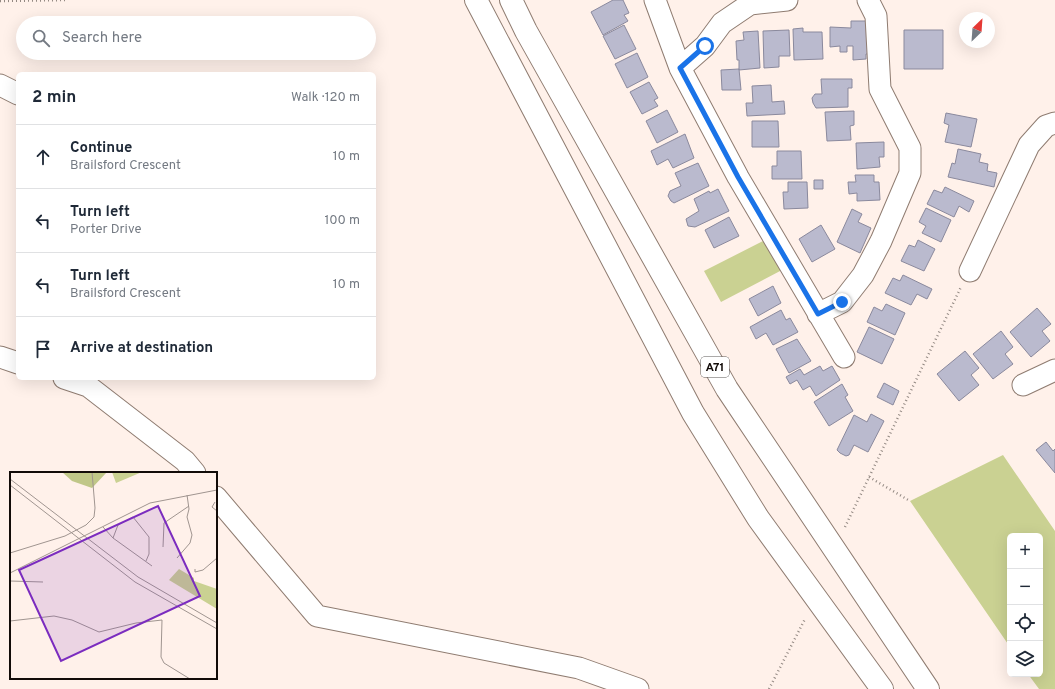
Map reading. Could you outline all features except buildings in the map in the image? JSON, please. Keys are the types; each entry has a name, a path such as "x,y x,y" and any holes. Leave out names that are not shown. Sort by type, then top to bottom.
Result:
{"main road":[{"path":"476,0 491,32 693,413 758,518 882,689"},
{"name":"A71","path":"511,0 526,32 727,388 928,689"}],"street":[{"path":"655,0 680,68 738,177 844,357"},
{"path":"680,68 705,46 722,23 750,4 787,0"},
{"path":"818,314 842,302 863,275 881,242 910,173 910,148 880,89 876,16 868,0"},
{"path":"0,86 16,93"},
{"path":"970,271 1029,145 1046,126 1055,122"},
{"path":"0,357 16,362"},
{"path":"1023,385 1055,370"},
{"path":"70,380 88,386 185,461 194,472"},
{"path":"217,498 317,616 579,668 638,689"}],"path":[{"path":"0,1 68,0"},
{"path":"844,529 970,271"},
{"path":"869,477 910,501"},
{"path":"770,689 805,620"}],"green space":[{"path":"765,240 782,270 721,302 704,271"},
{"path":"1003,455 1055,531 1055,689 1039,689 1030,677 1043,677 1043,533 1007,533 1007,643 910,501"}],"route":[{"path":"705,46 680,68 738,177 818,314 842,302"}]}
